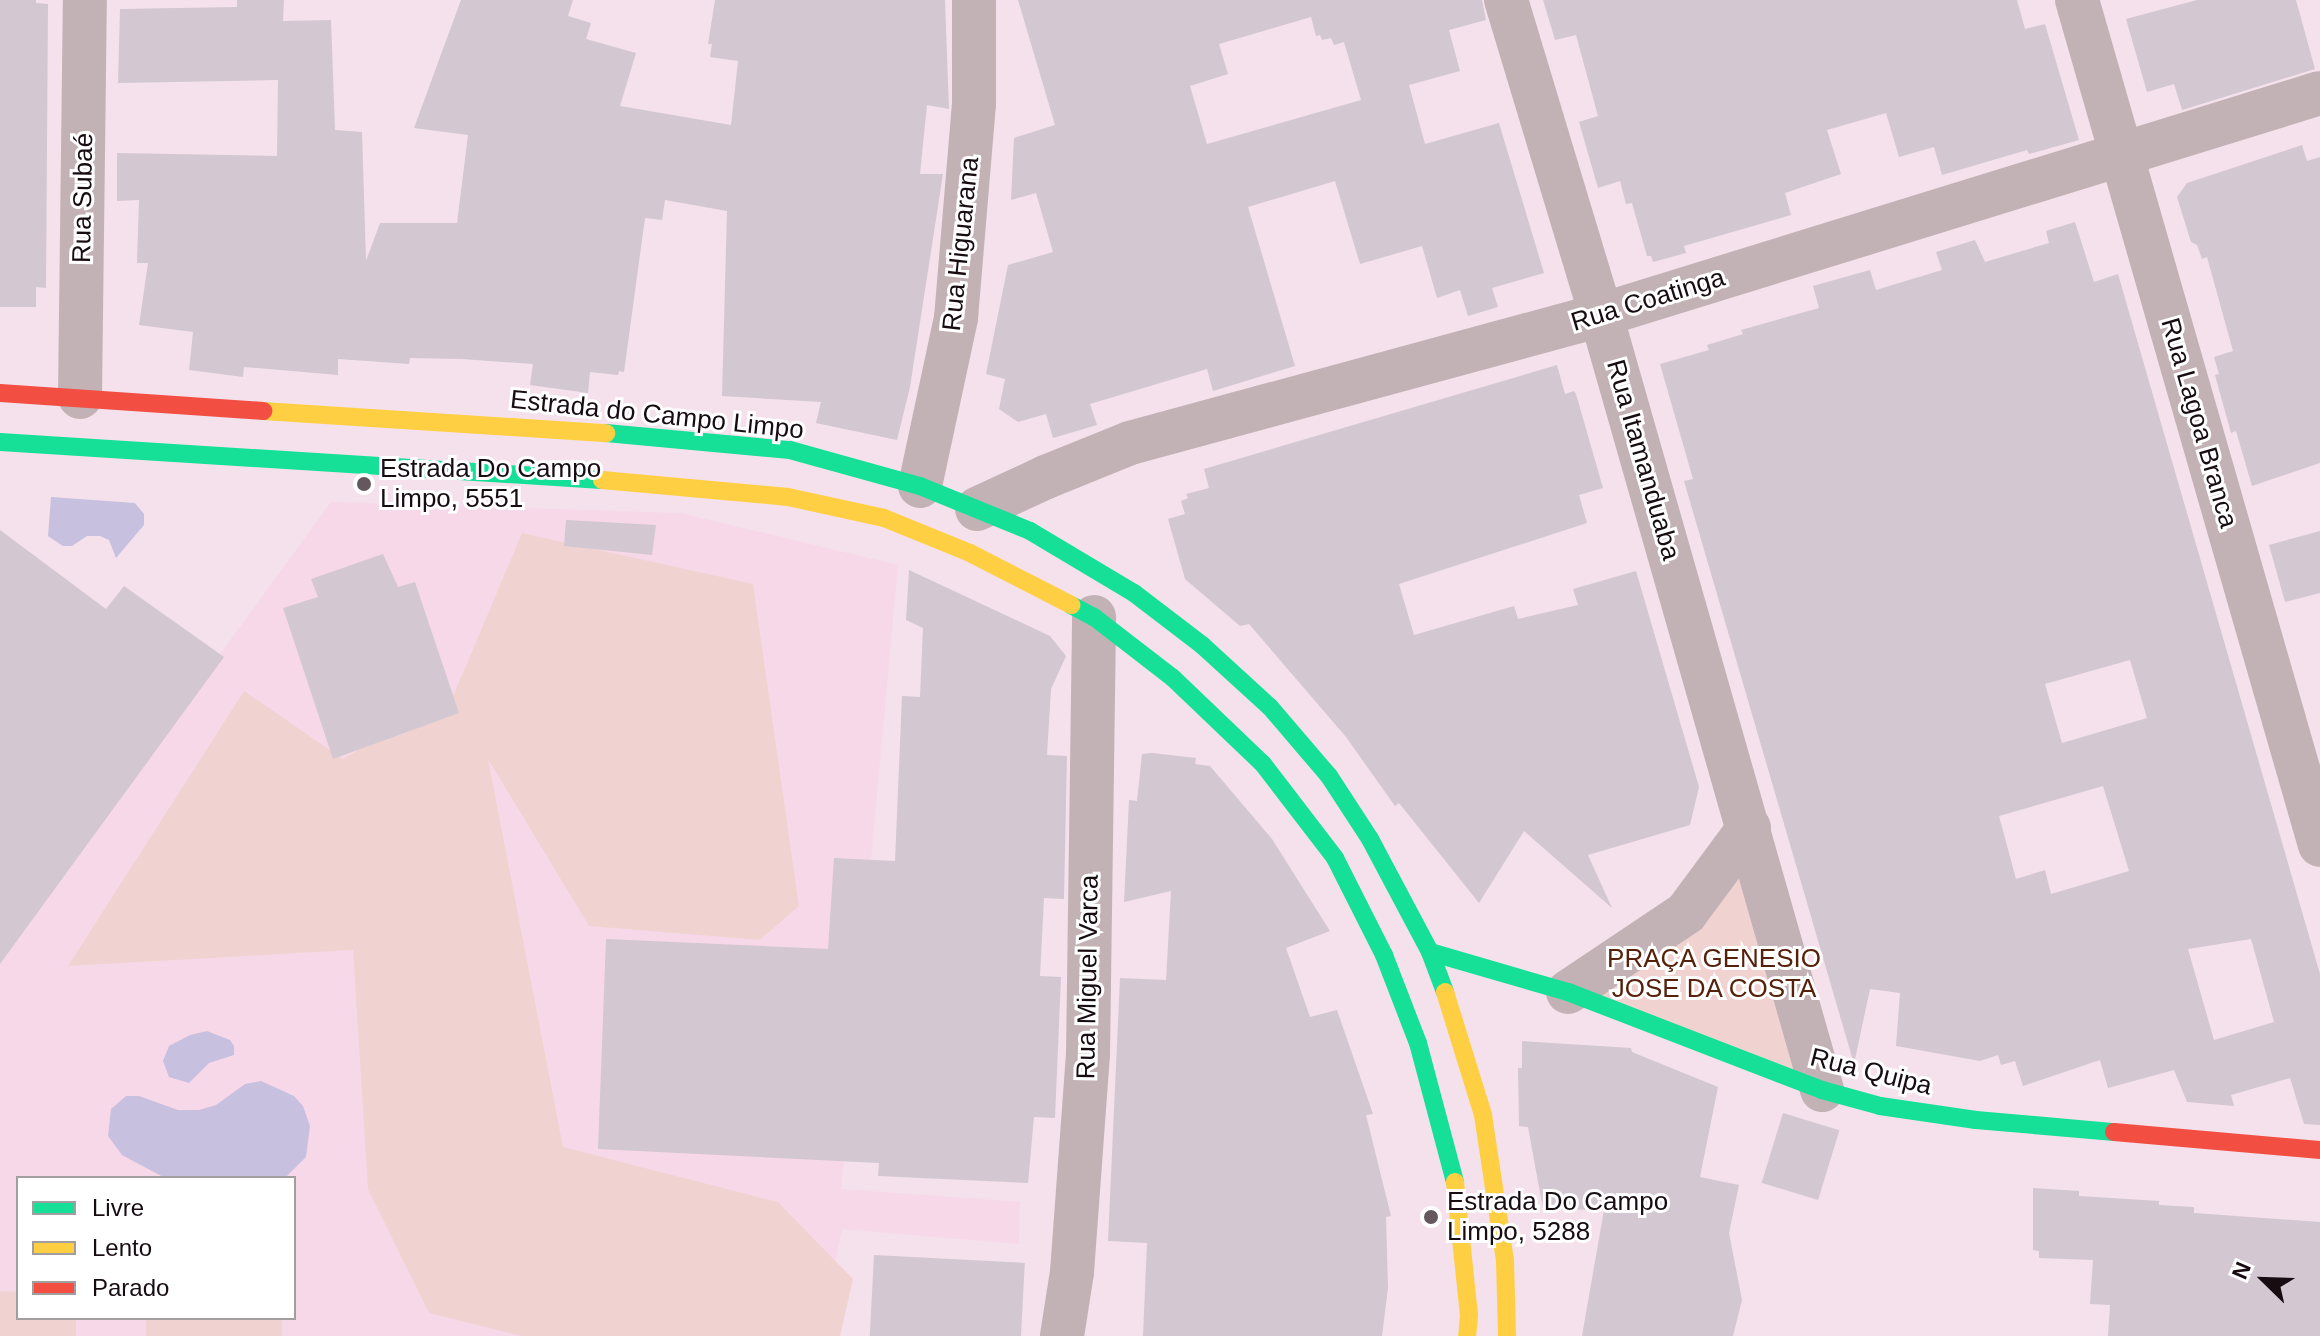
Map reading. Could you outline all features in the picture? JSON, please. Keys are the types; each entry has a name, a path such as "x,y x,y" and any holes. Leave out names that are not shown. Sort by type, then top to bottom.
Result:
{"main road":[{"name":"Estrada do Campo Limpo","path":"0,393 673,438 790,450 920,486 1030,531 1134,593 1202,645 1270,707 1337,789 1370,839 1430,952 1458,1026 1483,1115 1505,1260 1507,1336"},
{"path":"0,442 667,484 788,497 884,518 970,553 1094,617 1173,678 1263,764 1335,858 1384,955 1418,1043 1458,1192 1469,1315 1467,1336"},
{"name":"Rua Quipa","path":"1430,952 1568,992 1822,1090 1880,1106 1976,1120 2320,1150"}],"street":[{"name":"Rua Subaé","path":"80,397 85,0"},
{"name":"Rua Higuarana","path":"920,486 956,318 974,104 974,0"},
{"name":"Rua Itamanduaba","path":"1506,0 1601,315 1822,1090"},
{"name":"Rua Lagoa Branca","path":"2077,0 2320,845"},
{"name":"Rua Coatinga","path":"977,509 1130,443 1601,315 2320,93"},
{"name":"Rua Miguel Varca","path":"1062,1336 1072,1272 1088,1054 1094,617"},
{"path":"1568,992 1686,913 1749,828"}],"shaded area":[{"path":"51,497 135,503 144,514 144,525 116,558 109,540 100,536 87,536 72,546 63,546 48,536"},
{"path":"331,502 680,513 898,565 841,1189 1020,1202 1019,1244 842,1229 821,1336 0,1336 0,956"},
{"path":"207,1031 230,1040 234,1055 209,1063 189,1083 169,1077 163,1061 169,1046 190,1035"},
{"path":"261,1081 294,1096 303,1106 310,1126 306,1157 287,1176 161,1176 122,1155 108,1136 111,1109 126,1096 139,1096 178,1110 199,1110 216,1105 245,1084"}],"green space":[{"path":"522,533 753,584 799,906 760,940 589,926 488,759 563,1147 778,1202 853,1279 840,1336 522,1336 429,1313 368,1189 353,950 68,966 244,691 343,759 454,694"},
{"name":"PRAÇA GENESIO JOSE DA COSTA","path":"1752,866 1810,1081 1584,991"},
{"path":"0,1291 16,1292 16,1320 76,1320 76,1336 0,1336"},
{"path":"146,1320 282,1320 282,1336 146,1336"}],"building":[{"path":"0,0 36,0 36,3 48,4 46,288 36,287 36,307 0,307"},
{"path":"237,0 284,0 283,21 331,20 335,130 362,132 366,261 380,223 457,223 468,135 414,128 461,0 573,0 568,16 591,23 586,39 636,53 620,106 731,125 738,61 710,57 712,44 708,44 715,0 945,0 949,109 927,105 920,174 943,174 910,387 897,440 816,423 821,402 722,396 727,211 665,200 662,220 645,218 624,372 619,371 618,375 590,372 588,393 530,385 533,364 462,359 410,358 409,364 338,359 338,375 244,367 243,377 189,370 193,332 139,325 148,263 137,263 139,200 117,201 117,153 277,156 278,80 118,83 120,9 237,7"},
{"path":"1018,0 1482,0 1486,20 1449,30 1460,71 1409,85 1425,144 1499,123 1544,273 1492,288 1498,307 1468,316 1460,290 1437,298 1422,246 1360,264 1335,181 1248,207 1295,366 1213,391 1207,369 1090,404 1097,425 1053,438 1046,414 1018,422 999,409 1005,379 986,374 1008,265 1053,252 1036,193 1011,200 1014,138 1055,125","holes":["1311,17 1316,36 1320,35 1322,40 1331,38 1334,45 1344,42 1361,100 1207,144 1190,86 1228,74 1219,44"]},
{"path":"1543,0 2017,0 2025,29 2045,24 2079,140 2029,154 2027,150 1942,175 1934,147 1899,157 1886,113 1827,130 1841,174 1785,193 1791,215 1684,246 1686,253 1653,262 1651,256 1647,256 1632,203 1626,204 1620,181 1598,188 1579,122 1598,116 1576,35 1555,40"},
{"path":"2197,0 2296,0 2315,69 2182,110 2174,84 2147,92 2126,19"},
{"path":"2302,145 2307,161 2320,157 2320,463 2252,486 2236,431 2231,433 2215,375 2219,374 2214,357 2233,351 2207,257 2202,259 2197,245 2191,242 2177,197 2187,183"},
{"path":"2075,222 2094,282 2118,274 2320,974 2320,1125 2304,1124 2290,1078 2231,1095 2234,1106 2187,1102 2174,1070 2108,1088 2100,1060 2023,1086 2015,1061 2001,1065 1998,1055 1980,1061 1896,1046 1900,993 1870,989 1854,1064 1684,481 1693,479 1660,364 1709,350 1707,345 1743,334 1741,330 1819,308 1813,286 1870,270 1876,290 1942,270 1936,252 1975,240 1985,262 2049,243 2046,231","holes":["2130,660 2147,718 2062,743 2045,684","2103,786 2129,871 2051,894 2045,870 2016,879 1999,816","2251,939 2274,1022 2214,1040 2188,949"]},
{"path":"1557,365 1565,394 1574,391 1576,394 1603,488 1579,495 1587,523 1399,584 1414,635 1514,606 1518,619 1578,605 1573,589 1636,571 1699,787 1690,825 1588,855 1612,908 1524,831 1479,903 1399,803 1395,806 1346,737 1249,624 1240,626 1185,579 1168,519 1185,514 1181,501 1188,498 1186,494 1209,488 1204,469"},
{"path":"566,520 656,525 652,555 564,546"},
{"path":"0,530 106,609 124,586 224,657 0,964"},
{"path":"2320,531 2320,593 2285,602 2269,545"},
{"path":"383,554 398,587 415,582 459,713 333,759 283,608 318,597 311,579"},
{"path":"909,570 1050,636 1066,656 1051,689 1047,755 1067,756 1064,899 1044,898 1040,976 1061,977 1055,1118 1034,1117 1028,1183 878,1176 879,1163 598,1149 606,939 828,949 834,858 895,861 902,696 920,697 923,628 906,620"},
{"path":"1142,754 1196,758 1195,764 1210,766 1272,839 1330,931 1286,948 1310,1017 1337,1010 1373,1114 1366,1115 1391,1216 1386,1217 1388,1288 1382,1336 1143,1336 1147,1243 1108,1241 1120,978 1166,980 1171,891 1124,902 1129,800 1137,801"},
{"path":"1522,1041 1631,1048 1632,1052 1718,1087 1700,1177 1739,1185 1729,1233 1742,1300 1733,1336 1582,1336 1604,1210 1543,1209 1528,1127 1519,1126 1518,1068 1522,1068"},
{"path":"1783,1113 1839,1130 1818,1200 1762,1183"},
{"path":"2033,1188 2079,1191 2079,1196 2159,1201 2159,1205 2194,1207 2194,1213 2320,1222 2320,1336 2108,1336 2110,1305 2090,1304 2093,1260 2039,1258 2039,1251 2033,1250"},
{"path":"874,1255 1025,1263 1021,1336 870,1336"}],"traffic: fast":[{"path":"606,433 790,450 920,486 1030,531 1134,593 1202,645 1270,707 1329,776 1370,839 1430,952 1445,992"},
{"path":"0,442 602,480"},
{"path":"1071,605 1094,617 1173,678 1263,764 1335,858 1384,955 1418,1043 1455,1182"},
{"path":"1430,952 1568,992 1822,1090 1880,1106 1976,1120 2114,1132"}],"traffic: slow":[{"path":"263,411 606,433"},
{"path":"602,480 788,497 884,518 970,553 1071,605"},
{"path":"1445,992 1483,1115 1505,1260 1507,1336"},
{"path":"1455,1182 1469,1315 1467,1336"}],"traffic: jam":[{"path":"0,393 263,411"},
{"path":"2114,1132 2320,1150"}],"place":[{"name":"Estrada Do Campo Limpo, 5551","path":"364,484"},
{"name":"Estrada Do Campo Limpo, 5288","path":"1431,1217"}]}
